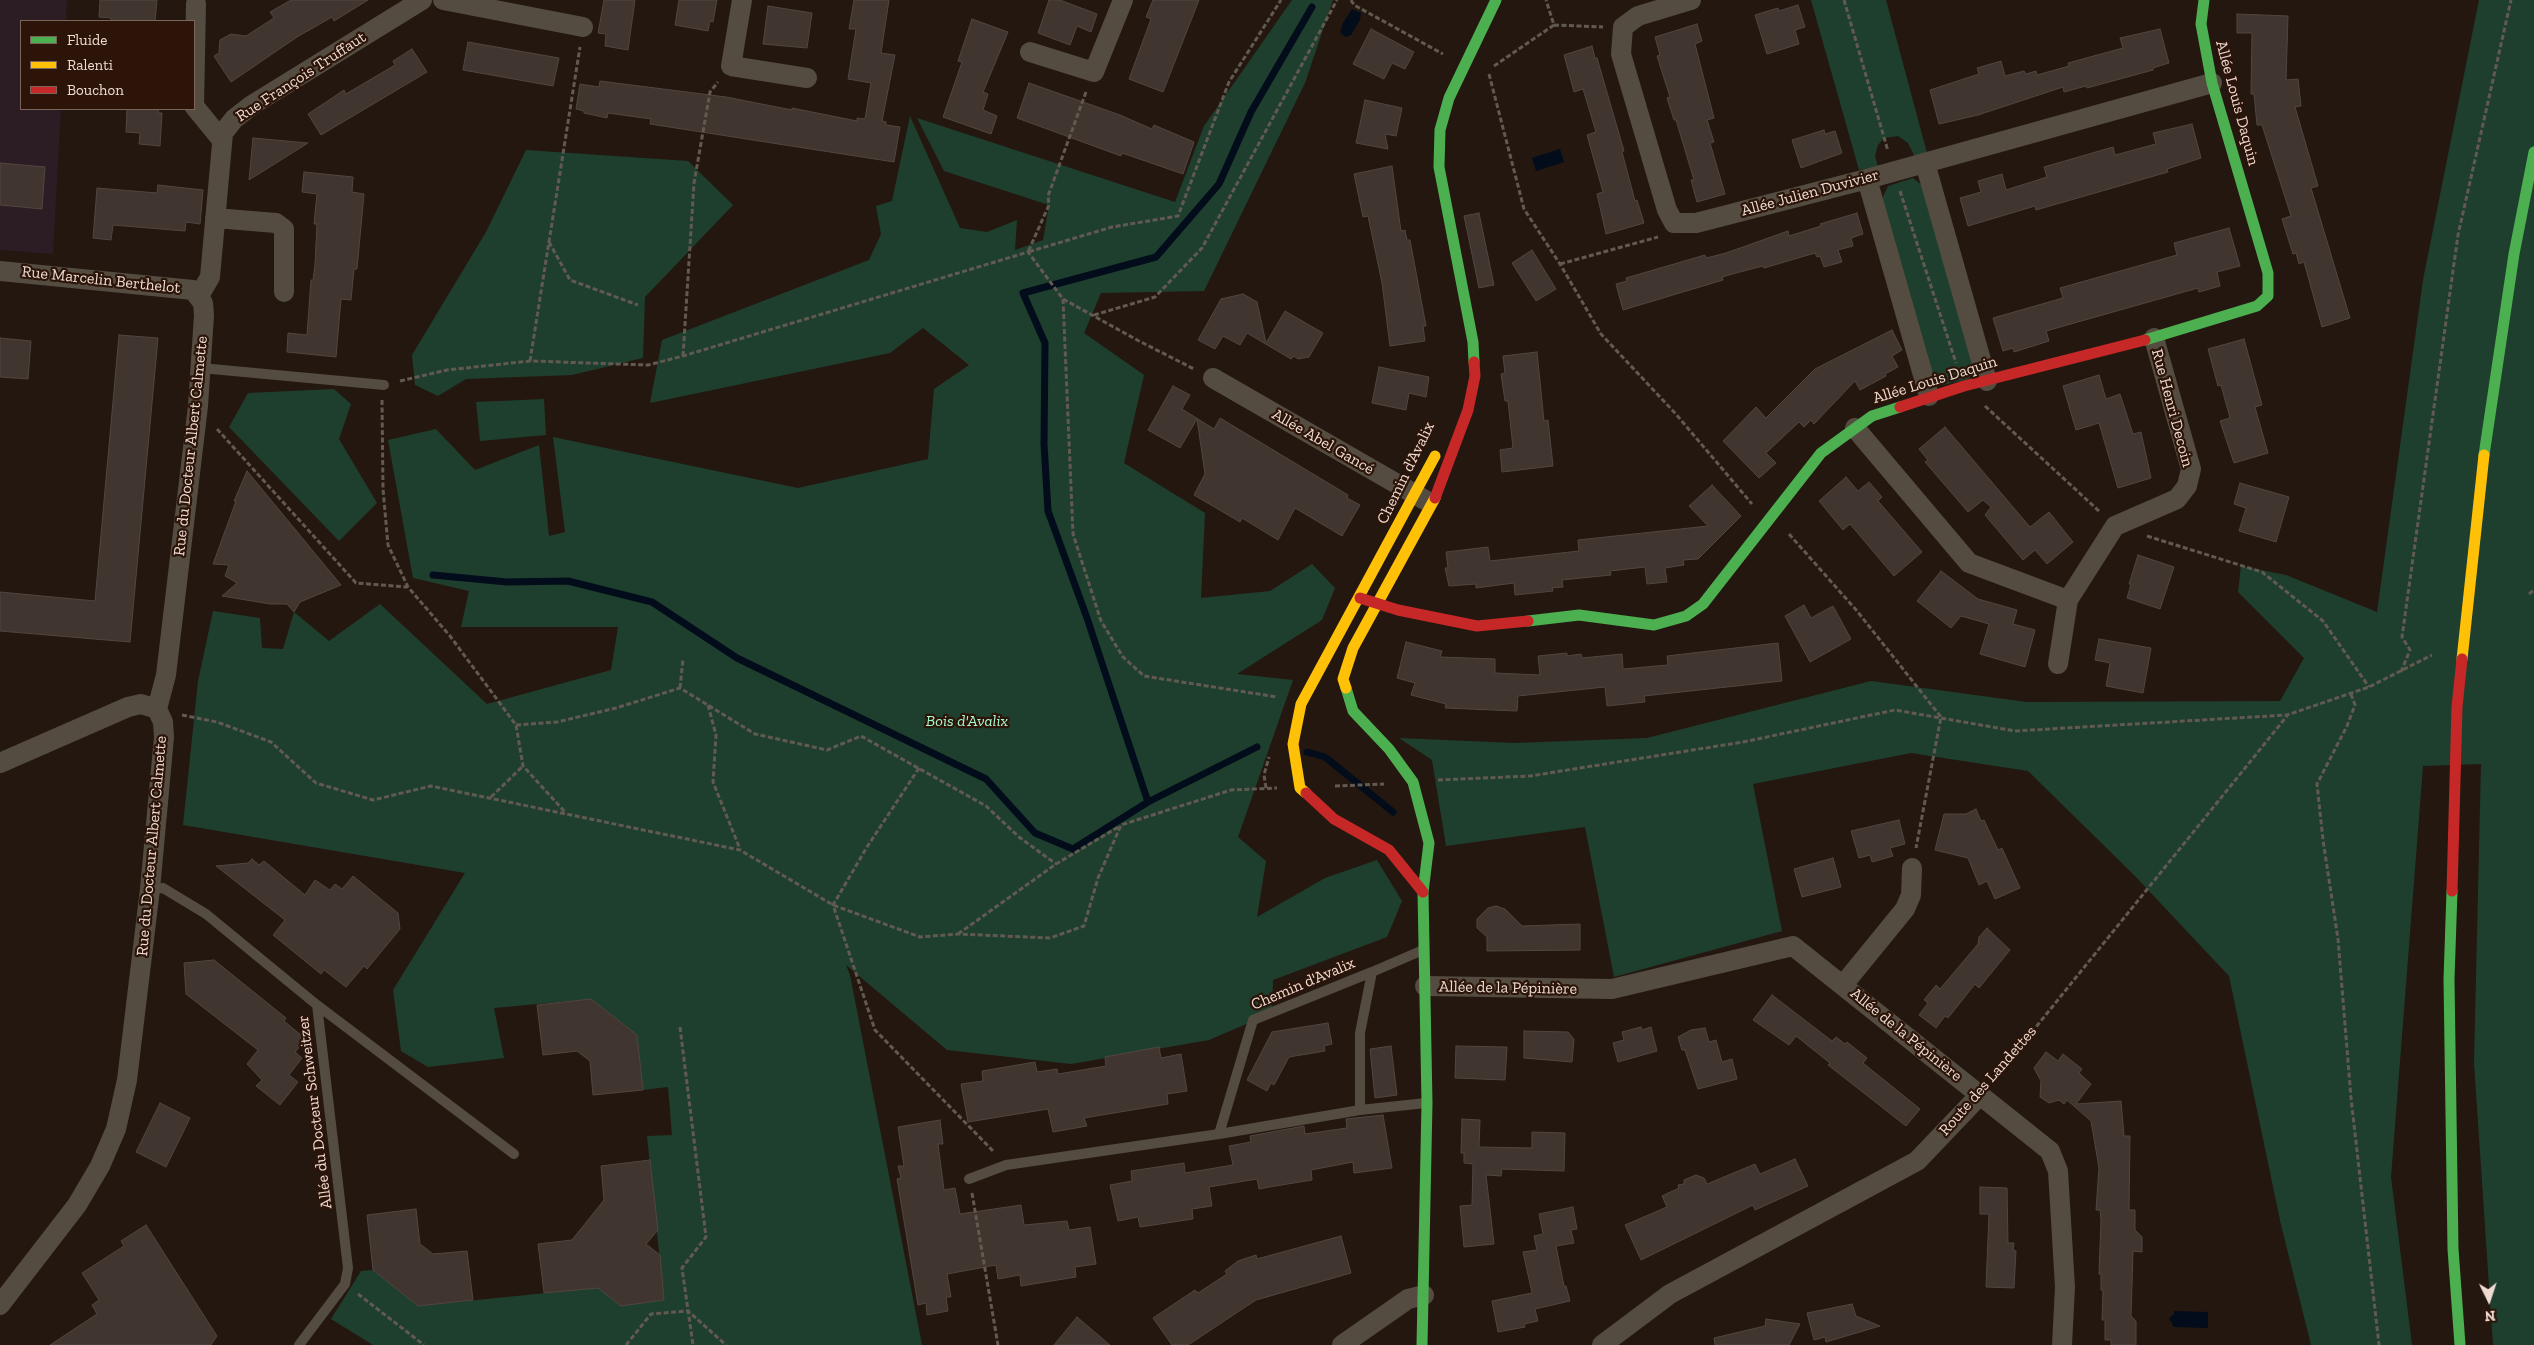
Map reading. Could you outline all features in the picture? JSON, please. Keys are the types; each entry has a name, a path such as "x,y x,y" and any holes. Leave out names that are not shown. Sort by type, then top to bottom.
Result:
{"street":[{"name":"Rue François Truffaut","path":"199,296 210,277 221,139 234,119 252,105 422,0"},
{"path":"443,0 583,27"},
{"path":"742,0 731,66 807,78"},
{"path":"1030,52 1094,72 1123,0"},
{"name":"Chemin d'Avalix","path":"1422,1345 1427,1103 1423,892 1429,843 1413,782 1389,749 1353,711 1343,679 1353,648 1434,505 1468,410 1475,376 1473,342 1439,167 1440,130 1450,98 1496,0"},
{"path":"1674,223 1667,210 1621,54 1623,28 1638,16 1691,0"},
{"name":"Allée Louis Daquin","path":"1359,597 1477,626 1579,615 1654,625 1686,616 1703,604 1774,517 1821,453 1872,416 1929,396 2154,338 2256,306 2268,296 2268,273 2212,83 2201,24 2204,0"},
{"path":"195,55 196,4"},
{"name":"Allée Julien Duvivier","path":"1674,223 1696,223 1868,179 2212,83"},
{"path":"195,107 221,139"},
{"path":"2460,1345 2452,1221 2449,988 2451,857 2457,707 2485,448 2514,254 2534,152"},
{"path":"1925,163 1987,380"},
{"path":"1868,179 1929,396"},
{"path":"214,218 276,223 284,230 284,292"},
{"name":"Rue Marcelin Berthelot","path":"0,271 184,288 193,290 199,296"},
{"name":"Rue du Docteur Albert Calmette","path":"0,1305 77,1205 100,1166 116,1129 127,1080 150,889 164,737 163,722 157,709 166,674 198,406 204,315 203,303 199,296"},
{"name":"Rue Henri Decoin","path":"2058,664 2068,600 2115,526 2176,498 2187,486 2190,469 2154,338"},
{"name":"Allée Abel Gancé","path":"1213,378 1434,505"},
{"path":"1855,428 1969,563 2068,600"},
{"name":"Chemin d'Avalix","path":"1423,892 1389,850 1334,819 1300,788 1293,744 1301,704 1416,495 1439,448"},
{"path":"0,763 128,707 141,704 157,709"},
{"name":"Allée de la Pépinière","path":"1843,985 1905,909 1911,895 1912,868"},
{"name":"Allée de la Pépinière","path":"1425,986 1612,989 1793,946 2050,1151 2058,1171 2065,1287 2062,1345"},
{"name":"Route des Landettes","path":"1602,1345 1670,1294 1917,1161 1980,1095"},
{"path":"1342,1345 1408,1298 1424,1295"}],"lane":[{"path":"201,368 384,385"},
{"name":"Allée du Docteur Schweitzer","path":"150,889 163,888 206,914 317,1005 348,1268 345,1284"},
{"path":"1372,972 1424,950"},
{"name":"Chemin d'Avalix","path":"1360,1110 1360,1033 1372,972"},
{"name":"Chemin d'Avalix","path":"1219,1134 1253,1020 1372,972"},
{"path":"317,1005 514,1154"},
{"path":"969,1179 1006,1165 1219,1134 1360,1110 1427,1103"},
{"path":"299,1345 345,1284"}],"path":[{"path":"564,812 523,766 516,725 450,636 408,587 388,545 383,489 381,410 384,385 447,370 530,361 648,365 1112,227 1178,216 1229,82 1281,0"},
{"path":"1093,315 1155,297 1202,248 1337,0"},
{"path":"1351,0 1354,5 1465,66"},
{"path":"1546,0 1554,25"},
{"path":"2401,672 2410,650 2402,637 2458,235 2512,0"},
{"path":"1623,28 1554,25 1488,70 1524,210 1560,264 1602,334 1675,413 1752,504 1774,517 1857,610 1941,717 1912,868"},
{"path":"530,361 583,27"},
{"path":"683,356 694,183 710,92 731,66"},
{"path":"1028,252 1049,205 1048,196 1067,139 1094,72"},
{"path":"1560,264 1658,237 1674,223"},
{"path":"548,242 570,280 638,305"},
{"path":"1028,252 1063,299 1213,378"},
{"path":"1063,299 1072,534 1101,621 1123,657 1144,676 1219,686 1283,698"},
{"path":"198,406 356,583 408,587"},
{"path":"2528,594 2534,590"},
{"path":"1339,786 1530,776 1743,742 1895,710 2015,731 2288,716 2351,694 2401,672 2432,655"},
{"path":"680,688 683,659"},
{"path":"516,725 557,722 616,708 680,688 755,734 827,750 861,736 986,806 1019,837 1056,864"},
{"path":"2351,694 2355,706 2318,784 2323,840 2338,939 2351,1098 2379,1345"},
{"path":"708,705 716,735 713,782 740,850"},
{"path":"157,709 217,722 271,742 316,783 373,800 431,786 564,812 740,850 832,905 920,937 958,934 1050,938 1084,926 1098,878 1121,825"},
{"name":"Route des Landettes","path":"1980,1095 2288,716"},
{"path":"958,934 1056,864 1121,825 1231,790 1266,788 1264,775 1269,756"},
{"path":"490,797 523,766"},
{"path":"832,905 919,768"},
{"path":"832,905 875,1030 1006,1165"},
{"path":"680,1027 706,1237 682,1268 693,1345"},
{"path":"969,1179 998,1345"},
{"path":"345,1284 424,1345"},
{"path":"626,1345 651,1314 688,1311 726,1345"}],"shaded area":[{"path":"0,0 67,0 66,20 20,20 20,110 61,110 53,254 0,250"}],"green space":[{"name":"Bois d'Avalix","path":"1292,0 1333,0 1305,83 1204,291 1101,293 1084,333 1144,375 1124,463 1205,513 1201,598 1270,591 1312,564 1335,588 1322,620 1237,674 1293,680 1238,837 1266,861 1257,917 1325,878 1377,860 1402,901 1387,937 1273,980 1272,1013 1209,1040 1071,1064 947,1050 846,965 850,975 922,1345 373,1345 331,1319 361,1271 373,1270 418,1306 605,1287 621,1306 664,1300 647,1136 672,1135 668,1087 643,1090 637,1035 591,999 494,1008 504,1058 428,1067 401,1051 393,990 465,873 183,825 198,681 213,611 260,618 262,648 283,649 294,612 329,641 380,604 487,704 611,670 618,627 461,627 469,591 413,578 388,440 436,429 475,470 539,445 549,536 565,532 553,437 798,488 928,459 934,389 969,365 923,328 890,353 650,403 662,340 869,260 881,234 876,206 892,201 910,116 960,228 987,232 1017,220 1015,250 1043,240 1049,205 944,171 917,118 1175,202 1204,126"},
{"path":"1811,0 1886,0 1927,153 1915,157 1908,143 1898,136 1884,138 1878,145 1875,156 1878,167 1859,170"},
{"path":"2479,0 2534,0 2534,1345 2493,1345 2474,1063 2481,764 2423,766 2391,1177 2412,1345 2311,1345 2281,1225 2229,976 2134,875 2028,771 1911,753 1753,784 1782,931 1614,977 1585,827 1446,846 1432,760 1399,738 1514,743 1647,738 1871,681 2027,702 2280,701 2304,658 2238,592 2241,566 2286,575 2377,612 2423,280"},
{"path":"526,150 688,161 733,205 645,297 643,358 572,375 466,379 438,396 415,385 412,355 486,232"},
{"path":"1913,178 1923,186 1974,368 1969,379 1943,385 1931,378 1882,199 1888,186"},
{"path":"334,389 351,404 339,439 377,503 339,541 229,427 248,393"},
{"path":"544,399 546,435 480,441 476,402"}],"water":[{"path":"1352,9 1361,13 1360,20 1351,35 1346,37 1340,33 1343,23"},
{"path":"1560,149 1564,162 1536,171 1532,158"},
{"path":"2174,1311 2208,1312 2208,1328 2174,1327 2169,1318 2174,1314"}],"building":[{"path":"100,0 157,0 155,20 111,20 111,18 99,17"},
{"path":"291,0 368,0 334,21 332,17 297,37 231,82 214,56 219,53 220,40 231,34 246,36 274,18 270,12"},
{"path":"604,0 635,0 628,50 605,46 606,34 598,33"},
{"path":"679,0 717,0 713,22 710,21 708,31 675,25"},
{"path":"854,0 889,0 881,53 895,55 882,121 886,122 886,125 900,127 894,162 650,124 651,119 608,113 607,118 584,113 584,111 576,109 580,84 599,87 600,81 726,97 857,121 857,118 865,119 871,83 848,79 856,29 849,29"},
{"path":"1049,0 1060,0 1097,14 1091,32 1077,26 1070,45 1038,33"},
{"path":"1153,0 1199,0 1163,92 1129,79 1151,19 1146,17"},
{"path":"1798,5 1805,27 1795,30 1799,44 1767,54 1755,15 1778,8 1779,11"},
{"path":"768,6 812,13 807,48 763,44"},
{"path":"2237,14 2288,16 2286,80 2298,79 2301,106 2295,107 2318,186 2311,188 2350,318 2322,327 2304,262 2299,264 2296,253 2293,254 2282,219 2291,216 2262,125 2257,125 2254,94 2251,94 2252,33 2237,33"},
{"path":"972,19 1008,32 983,92 988,94 983,110 997,116 991,134 943,117 962,62 958,61"},
{"path":"1697,24 1702,41 1695,44 1714,118 1707,120 1714,142 1710,143 1725,194 1697,202 1691,180 1694,180 1676,120 1674,120 1667,98 1670,97 1657,56 1660,55 1655,37"},
{"path":"1371,29 1414,52 1405,69 1392,63 1384,79 1353,64"},
{"path":"2160,29 2169,63 2153,68 2153,70 2087,88 2086,86 2064,92 2063,87 1978,115 1939,124 1930,90 1979,74 1977,68 2001,61 2005,76 2024,71 2026,74 2036,71 2037,75 2069,66 2068,63 2123,48 2120,38"},
{"path":"468,42 559,58 553,86 463,70"},
{"path":"1592,46 1624,151 1622,152 1635,201 1637,200 1644,223 1606,234 1597,194 1603,192 1587,135 1596,132 1583,89 1574,92 1564,55"},
{"path":"412,49 427,72 321,135 308,114 344,90 346,94 395,65 393,61"},
{"path":"1029,83 1120,115 1152,129 1154,125 1194,142 1183,174 1122,153 1121,156 1017,118"},
{"path":"1365,100 1402,108 1396,136 1385,134 1388,149 1356,143"},
{"path":"127,110 159,110 158,113 162,113 160,146 139,144 140,133 126,132"},
{"path":"2192,124 2201,158 2167,169 2168,172 2036,210 2035,206 1968,226 1960,198 1981,192 1978,181 2002,174 2006,190 2047,177 2044,167 2113,147 2115,155 2156,144 2153,133"},
{"path":"1824,130 1825,134 1835,131 1842,153 1801,168 1792,140"},
{"path":"253,138 308,143 249,180"},
{"path":"0,163 45,167 42,209 0,205"},
{"path":"1392,166 1401,231 1405,230 1407,240 1410,240 1426,326 1423,326 1425,341 1390,346 1382,283 1368,216 1363,217 1354,174"},
{"path":"304,172 353,177 352,192 364,194 357,269 354,269 351,300 341,299 336,357 287,352 288,333 307,335 311,280 313,280 315,265 317,224 314,224 317,194 302,192"},
{"path":"158,185 203,190 200,224 186,222 185,231 113,225 111,240 93,238 97,188 157,193"},
{"path":"1479,213 1494,285 1479,288 1464,216"},
{"path":"1857,213 1863,234 1851,238 1853,246 1838,250 1842,262 1824,267 1820,256 1817,257 1815,253 1764,268 1763,266 1722,277 1723,280 1623,310 1616,284 1627,281 1626,278 1705,255 1706,258 1726,253 1788,231 1789,236"},
{"path":"2229,228 2240,266 2217,272 2220,286 2199,292 2198,288 2046,331 2049,341 2014,352 2013,348 2003,351 1993,318 2063,298 2060,288 2177,255 2174,243"},
{"path":"1532,250 1556,289 1536,301 1512,263"},
{"path":"1243,294 1257,302 1266,343 1285,311 1323,333 1309,357 1298,359 1294,356 1291,359 1247,333 1240,345 1223,336 1215,349 1198,340 1221,299"},
{"path":"1892,330 1902,350 1892,356 1898,367 1860,390 1855,381 1814,424 1811,420 1804,427 1799,422 1766,453 1776,463 1759,478 1723,441 1756,407 1766,418 1815,369"},
{"path":"119,335 158,338 130,642 0,631 0,592 95,601"},
{"path":"0,338 31,341 28,379 0,377"},
{"path":"2244,339 2262,405 2255,407 2268,453 2234,463 2220,421 2230,418 2221,385 2218,386 2208,349"},
{"path":"1537,352 1544,421 1548,420 1553,466 1502,472 1500,450 1513,448 1508,401 1505,401 1501,374 1505,373 1503,356"},
{"path":"1379,367 1429,377 1426,397 1409,393 1406,410 1372,403"},
{"path":"2099,375 2106,399 2120,394 2133,434 2141,432 2151,478 2118,488 2099,423 2076,430 2063,386"},
{"path":"1173,386 1190,395 1182,409 1214,429 1220,418 1348,495 1347,498 1360,505 1342,536 1295,508 1278,540 1242,518 1240,522 1194,495 1205,474 1197,419 1180,448 1148,430"},
{"path":"1945,427 2030,527 2049,512 2073,542 2047,564 2035,550 2023,560 1985,515 1991,507 1983,500 1968,512 1925,462 1928,460 1919,449"},
{"path":"247,471 341,585 300,602 294,612 287,604 270,604 222,596 237,583 225,576 229,565 213,564 236,501 234,501"},
{"path":"1846,477 1858,491 1869,482 1882,497 1878,501 1922,552 1894,576 1850,524 1843,530 1819,501"},
{"path":"2240,483 2289,497 2276,542 2239,531 2246,508 2234,504"},
{"path":"1712,485 1741,516 1698,559 1683,560 1684,565 1665,568 1667,582 1647,584 1645,567 1610,571 1611,575 1562,580 1563,587 1552,588 1553,591 1515,595 1514,583 1476,588 1476,584 1449,586 1445,568 1448,568 1446,552 1488,547 1490,561 1579,551 1578,540 1708,526 1689,506"},
{"path":"2138,555 2174,567 2160,609 2127,598 2131,584 2129,584"},
{"path":"1941,571 1978,599 2017,610 2013,624 2035,630 2025,667 1980,654 1989,624 1961,616 1951,628 1917,601"},
{"path":"1804,605 1811,618 1833,606 1851,639 1810,662 1785,616"},
{"path":"2099,639 2151,648 2143,693 2106,686 2110,663 2095,660"},
{"path":"1406,642 1442,651 1440,657 1495,659 1495,673 1540,675 1538,656 1567,653 1567,656 1581,654 1582,658 1622,654 1623,669 1668,665 1667,656 1778,643 1782,681 1644,696 1645,702 1607,706 1605,687 1518,696 1517,711 1445,708 1446,704 1411,695 1415,683 1397,678"},
{"path":"1976,809 1981,821 1984,820 1998,850 2002,848 2020,888 1995,899 1987,881 1979,885 1968,858 1935,850 1944,814 1966,814"},
{"path":"1899,820 1905,844 1890,848 1893,856 1872,862 1870,855 1859,858 1851,831"},
{"path":"1833,858 1841,887 1802,897 1794,869"},
{"path":"252,859 259,865 264,861 305,895 315,880 330,890 335,884 342,889 353,876 398,913 400,929 367,969 364,966 346,987 324,970 321,974 273,935 285,920 216,866 248,863"},
{"path":"1496,906 1505,909 1522,926 1580,924 1580,950 1487,951 1487,937 1477,928 1477,919 1488,908"},
{"path":"1987,928 2010,950 1979,988 1975,984 1948,1018 1945,1016 1936,1028 1919,1015 1928,1003 1924,1000 1936,985 1940,989 1978,944 1979,937"},
{"path":"214,960 286,1018 284,1021 302,1036 303,1043 295,1052 302,1058 289,1075 298,1082 280,1105 256,1086 262,1080 247,1064 258,1050 186,994 184,963"},
{"path":"1772,995 1832,1041 1836,1037 1845,1044 1847,1042 1867,1058 1863,1063 1920,1109 1906,1126 1828,1065 1830,1063 1796,1036 1789,1045 1753,1020"},
{"path":"591,999 637,1035 643,1090 593,1095 590,1061 577,1051 543,1055 537,1005"},
{"path":"1328,1023 1332,1044 1324,1046 1325,1051 1289,1057 1274,1085 1271,1083 1267,1091 1247,1080 1272,1032"},
{"path":"1641,1027 1642,1030 1651,1027 1657,1051 1618,1062 1613,1043 1624,1040 1622,1032"},
{"path":"1705,1028 1709,1042 1716,1040 1722,1062 1732,1059 1737,1079 1698,1089 1685,1050 1682,1050 1678,1037 1691,1030"},
{"path":"1524,1031 1568,1032 1574,1039 1572,1062 1524,1058"},
{"path":"1391,1046 1397,1095 1375,1098 1370,1049"},
{"path":"1456,1046 1507,1047 1505,1080 1455,1078"},
{"path":"1159,1047 1161,1058 1181,1054 1187,1091 1167,1094 1168,1104 1084,1118 1087,1126 1053,1132 1048,1109 968,1122 961,1084 983,1081 982,1071 1035,1062 1037,1072 1057,1069 1058,1074 1106,1066 1105,1057"},
{"path":"2046,1052 2058,1061 2063,1054 2082,1069 2079,1073 2091,1084 2076,1104 2121,1101 2124,1136 2130,1136 2129,1210 2135,1210 2135,1230 2142,1237 2142,1252 2133,1251 2131,1316 2136,1321 2136,1345 2111,1345 2111,1340 2105,1340 2105,1320 2102,1320 2103,1290 2101,1290 2101,1274 2099,1274 2101,1220 2100,1210 2096,1210 2099,1168 2091,1121 2067,1100 2064,1104 2059,1100 2049,1103 2040,1097 2041,1081 2034,1068"},
{"path":"160,1103 190,1118 166,1167 136,1152"},
{"path":"1383,1115 1392,1168 1354,1173 1353,1162 1311,1170 1312,1180 1259,1189 1257,1179 1209,1187 1212,1206 1192,1209 1193,1219 1140,1227 1138,1217 1118,1221 1110,1185 1132,1181 1131,1171 1184,1163 1185,1173 1233,1165 1229,1146 1251,1142 1250,1136 1304,1126 1305,1134 1347,1128 1346,1119"},
{"path":"1462,1119 1480,1120 1479,1147 1532,1148 1532,1132 1565,1133 1564,1171 1502,1169 1501,1176 1486,1175 1494,1244 1464,1247 1460,1206 1472,1205 1473,1164 1464,1163 1464,1153 1461,1153"},
{"path":"940,1120 943,1144 938,1144 944,1190 955,1188 960,1214 1021,1205 1024,1225 1067,1221 1069,1230 1090,1227 1096,1264 1075,1267 1076,1277 1021,1286 1020,1275 998,1279 996,1265 947,1274 951,1297 946,1297 948,1311 927,1315 926,1303 918,1305 897,1179 901,1178 898,1166 904,1166 898,1127"},
{"path":"1795,1159 1808,1186 1755,1210 1753,1205 1641,1260 1625,1225 1667,1207 1662,1196 1679,1188 1678,1185 1684,1184 1684,1180 1696,1175 1704,1178 1707,1184 1755,1164 1760,1174"},
{"path":"650,1160 658,1230 646,1244 660,1255 664,1300 621,1306 598,1288 544,1293 538,1244 572,1240 604,1200 601,1166"},
{"path":"1980,1187 2007,1188 2008,1243 2014,1243 2013,1250 2016,1251 2014,1288 1986,1287 1989,1214 1980,1214"},
{"path":"1573,1207 1577,1229 1571,1230 1574,1243 1556,1246 1564,1286 1566,1286 1570,1301 1535,1309 1538,1321 1524,1324 1525,1327 1498,1332 1492,1301 1532,1293 1523,1252 1537,1250 1534,1236 1543,1234 1539,1214"},
{"path":"416,1209 420,1244 433,1254 467,1251 473,1300 418,1306 373,1270 367,1215"},
{"path":"146,1225 217,1336 211,1345 50,1345 97,1314 92,1305 99,1300 82,1273 124,1246 121,1241"},
{"path":"1341,1236 1351,1273 1256,1300 1188,1345 1172,1345 1153,1318 1195,1290 1198,1293 1227,1274 1225,1271 1238,1261 1256,1255 1257,1259"},
{"path":"1852,1304 1856,1316 1880,1326 1826,1342 1825,1337 1814,1340 1807,1313"},
{"path":"1077,1317 1110,1345 1054,1345"},
{"path":"1766,1319 1800,1324 1789,1345 1715,1345 1714,1338 1765,1326"}],"waterway":[{"path":"433,575 507,582 568,581 652,602 737,658 986,779 1035,833 1073,849 1148,802 1087,618 1048,511 1044,444 1045,343 1023,293 1156,257 1219,184 1251,112 1312,7"},
{"path":"1148,802 1257,747"},
{"path":"1307,752 1325,757 1393,812"}],"traffic: fast":[{"path":"1474,362 1473,342 1439,167 1440,130 1449,98 1496,0"},
{"path":"2145,340 2257,306 2268,296 2268,273 2212,83 2201,24 2204,0"},
{"path":"2484,455 2514,254 2534,152"},
{"path":"1528,621 1579,615 1654,625 1686,616 1703,604 1821,453 1872,416 1900,407"},
{"path":"1346,688 1353,711 1389,749 1413,782 1429,843 1423,892 1427,1103 1422,1345"},
{"path":"2452,891 2449,979 2453,1249 2460,1345"}],"traffic: slow":[{"path":"2462,659 2484,455"},
{"path":"1306,793 1300,788 1293,744 1301,704 1435,456"},
{"path":"1346,688 1343,679 1353,648 1435,498"}],"traffic: jam":[{"path":"1900,407 1964,386 2145,340"},
{"path":"1435,498 1468,410 1475,376 1474,362"},
{"path":"1360,598 1398,610 1477,626 1528,621"},
{"path":"2452,891 2457,707 2462,659"},
{"path":"1306,793 1334,819 1389,850 1423,892"}]}
